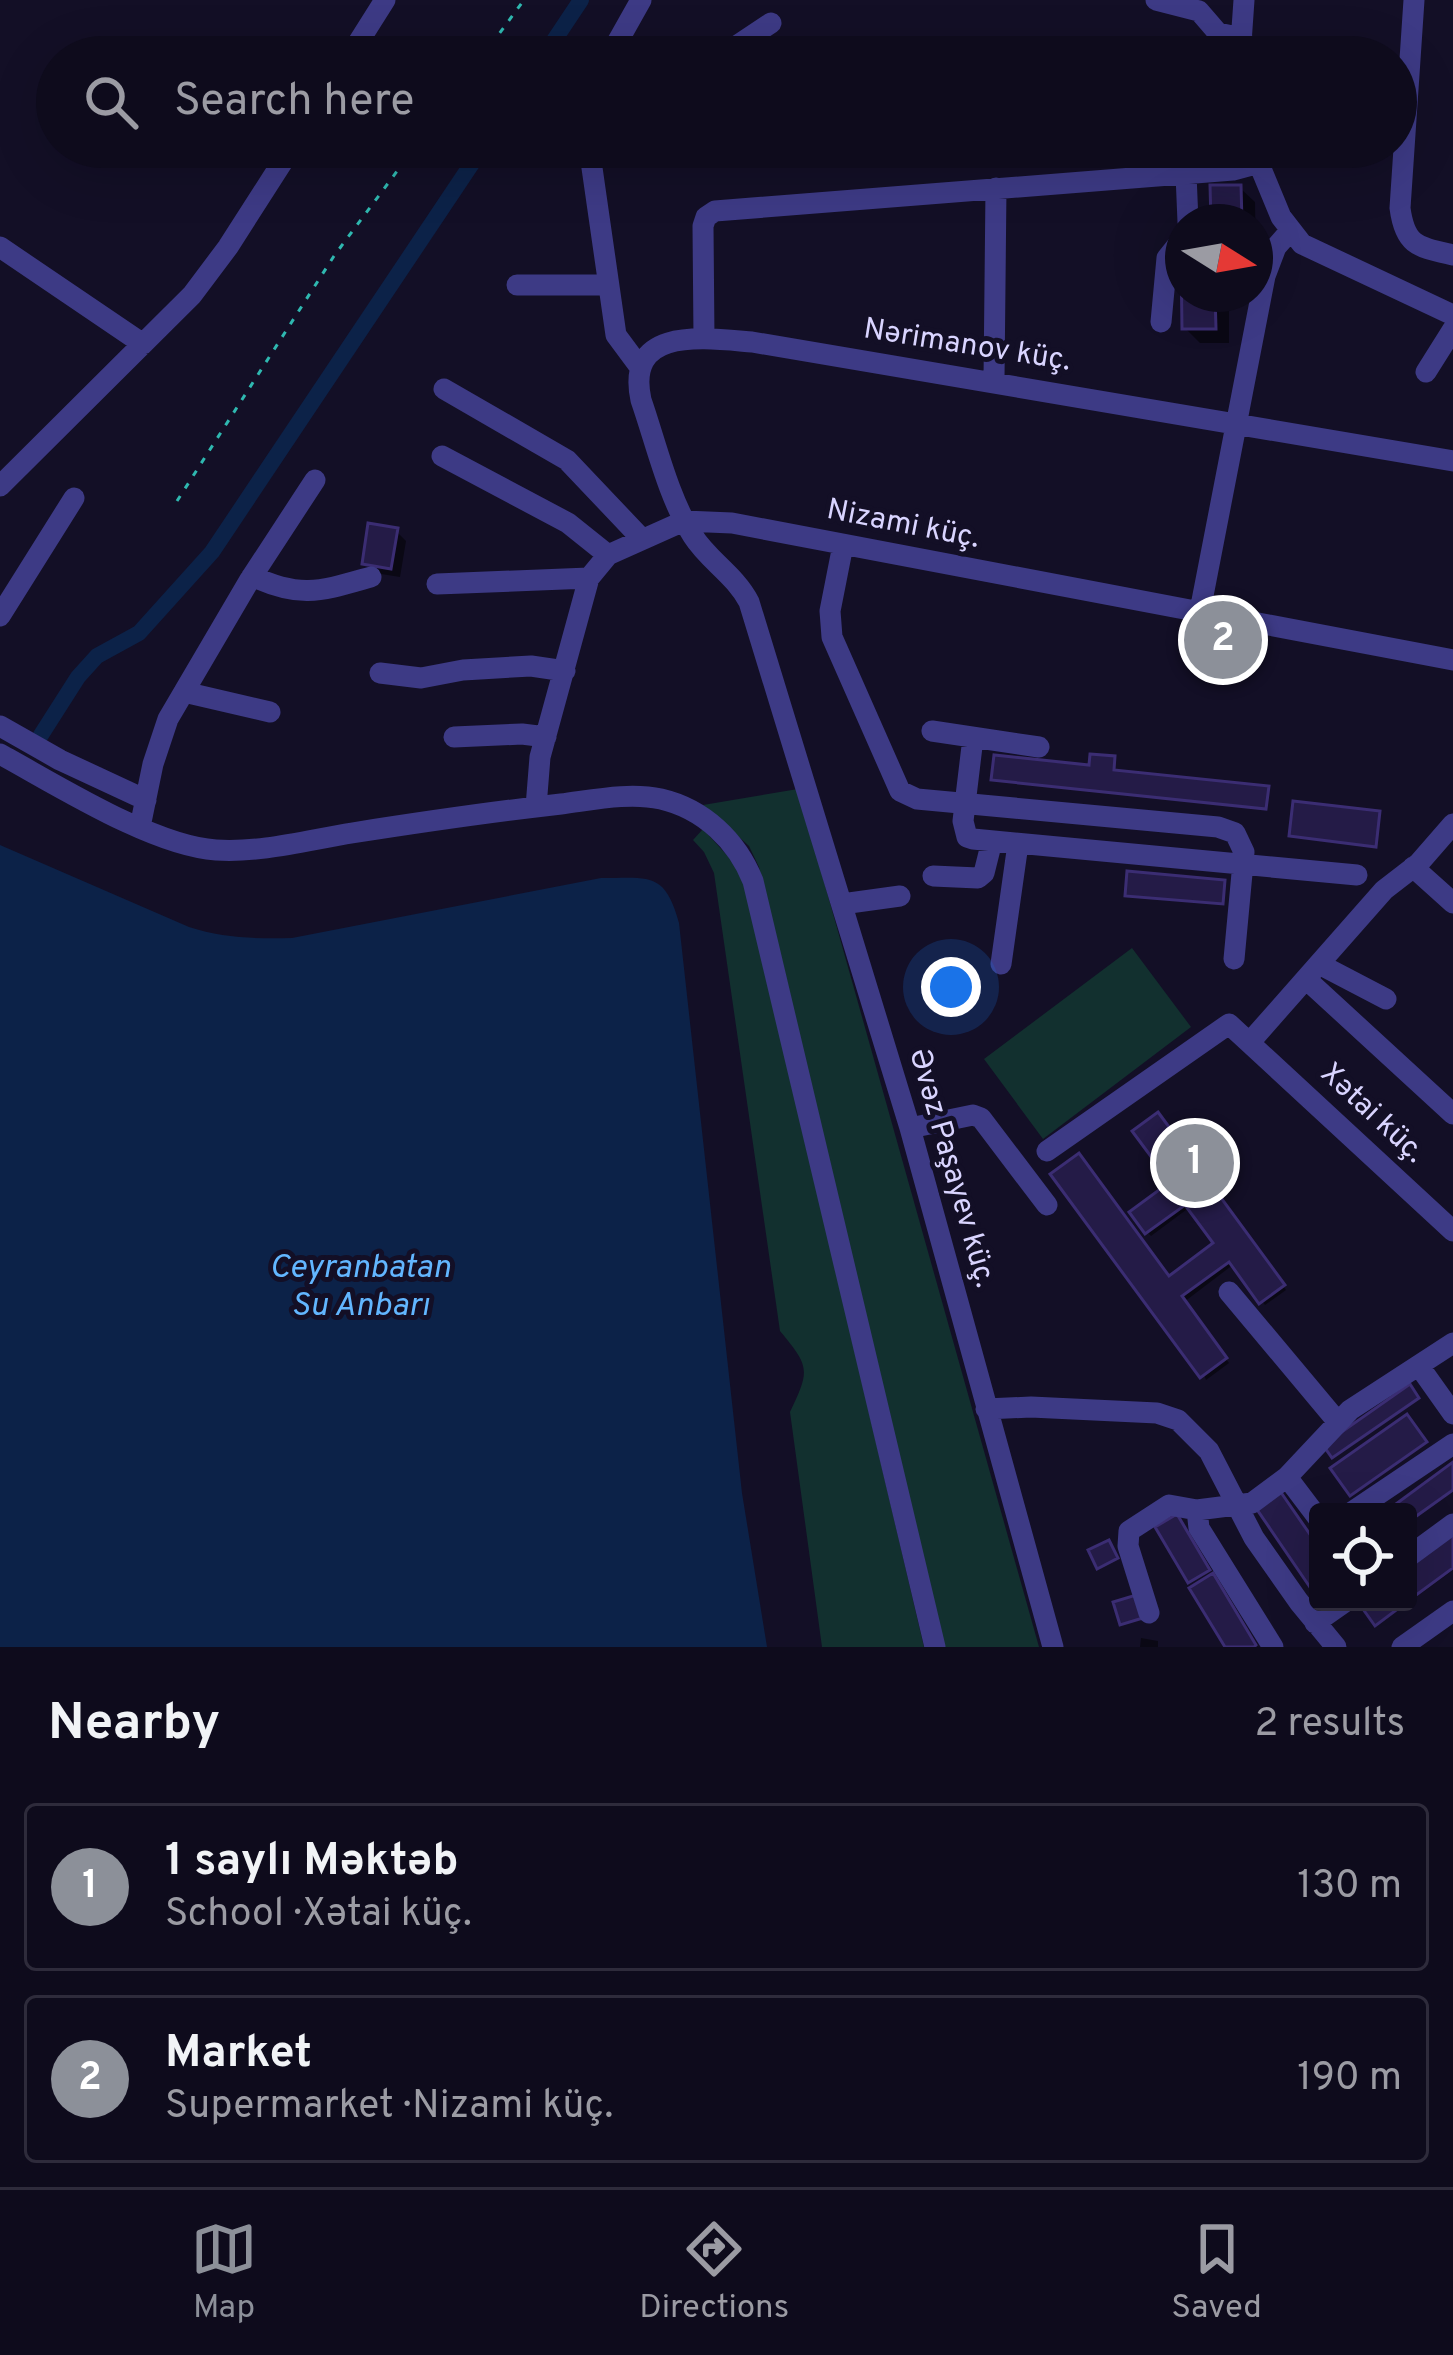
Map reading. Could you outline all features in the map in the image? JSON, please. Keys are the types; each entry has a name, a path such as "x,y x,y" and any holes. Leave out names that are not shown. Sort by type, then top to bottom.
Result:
{"street":[{"path":"362,36 385,0"},
{"path":"621,36 641,0"},
{"path":"1156,0 1199,11 1223,36"},
{"path":"1242,36 1244,0"},
{"path":"1412,36 1414,0"},
{"path":"752,36 771,23"},
{"path":"0,486 211,272 278,168"},
{"path":"592,168 616,335 639,366 641,400 684,521"},
{"path":"704,338 703,226 715,211 1186,174 1208,168"},
{"path":"1262,168 1290,231 1317,251 1451,314 1426,372"},
{"path":"1403,168 1400,208 1409,240 1453,255"},
{"path":"1186,174 1187,204"},
{"path":"994,380 996,188"},
{"path":"1200,611 1265,276 1276,247 1290,231"},
{"path":"0,247 143,344"},
{"path":"1161,322 1165,279"},
{"path":"517,285 608,286"},
{"name":"Nərimanov küç.","path":"639,366 661,346 704,338 994,380 1453,460"},
{"path":"444,389 567,460 640,538"},
{"path":"442,457 568,523 608,555"},
{"path":"140,827 160,740 184,692 315,480"},
{"path":"0,616 74,498"},
{"name":"Nizami küç.","path":"536,807 546,737 589,578 608,555 684,521 732,523 1453,660"},
{"name":"Əvəz Paşayev küç.","path":"684,521 749,602 910,1127 1053,1647"},
{"path":"843,545 830,611 832,637 896,784 916,799 1218,827 1235,833 1243,867 1234,959"},
{"path":"252,576 299,593 371,578"},
{"path":"437,584 589,578"},
{"path":"380,673 421,678 508,667 565,670"},
{"path":"184,692 270,712"},
{"path":"0,726 146,800"},
{"path":"932,731 1039,747"},
{"path":"454,737 546,737"},
{"path":"974,738 964,803 967,837 1358,875"},
{"path":"0,754 140,827 187,846 234,851 627,796 659,799 706,820 726,836 746,864 935,1647"},
{"path":"1046,1151 1220,1026 1236,1027 1250,1042 1384,890 1453,824"},
{"path":"933,876 978,878 992,841"},
{"path":"1001,964 1018,844"},
{"path":"1413,867 1453,903"},
{"path":"842,904 900,896"},
{"path":"1313,972 1386,999"},
{"path":"1313,972 1453,1114"},
{"name":"Xətai küç.","path":"1250,1042 1453,1231"},
{"path":"910,1127 973,1115 981,1118 1047,1205"},
{"path":"1229,1292 1337,1420"},
{"path":"1149,1613 1128,1546 1129,1532 1168,1505 1197,1510 1252,1503 1287,1477 1337,1420 1453,1342"},
{"path":"1419,1366 1453,1414"},
{"path":"986,1409 1169,1415 1209,1451 1235,1508 1336,1647"},
{"path":"1365,1503 1453,1444"},
{"path":"1287,1477 1309,1505"},
{"path":"1197,1510 1198,1528 1273,1647"},
{"path":"1417,1550 1453,1524"},
{"path":"1315,1623 1332,1611"},
{"path":"1402,1647 1453,1611"}],"path":[{"path":"497,36 524,0"},
{"path":"177,501 334,256 399,168"}],"green space":[{"path":"798,789 1039,1647 944,1647 759,867 749,846 703,805"},
{"path":"703,829 745,883 924,1647 822,1647 790,1412 804,1369 780,1331 714,873 693,840"},
{"path":"1132,948 1191,1027 1043,1139 984,1059"}],"water":[{"name":"Ceyranbatan Su Anbarı","path":"0,845 189,927 253,938 292,938 601,878 643,879 661,886 679,923 742,1493 767,1647 0,1647"}],"building":[{"path":"1210,185 1241,185 1242,204 1211,204"},
{"path":"1182,312 1216,312 1216,329 1182,329"},
{"path":"368,523 398,528 391,569 362,564"},
{"path":"1090,754 1115,756 1114,770 1269,786 1266,809 991,780 994,755 1089,765"},
{"path":"1293,801 1380,811 1376,847 1289,836"},
{"path":"1127,871 1225,880 1223,904 1125,896"},
{"path":"1158,1112 1285,1285 1259,1304 1229,1262 1182,1296 1227,1358 1200,1378 1050,1174 1079,1153 1169,1276 1213,1243 1185,1205 1145,1234 1129,1212 1170,1182 1132,1131"},
{"path":"1410,1384 1419,1398 1332,1458 1323,1445"},
{"path":"1407,1414 1427,1442 1350,1496 1330,1468"},
{"path":"1453,1462 1453,1490 1417,1516 1417,1503 1397,1503"},
{"path":"1280,1491 1309,1533 1309,1586 1256,1508"},
{"path":"1177,1514 1210,1570 1188,1583 1155,1527"},
{"path":"1453,1529 1453,1568 1417,1594 1417,1556"},
{"path":"1109,1540 1118,1558 1097,1569 1088,1550"},
{"path":"1213,1573 1254,1647 1225,1647 1189,1588"},
{"path":"1136,1595 1143,1618 1120,1625 1113,1602"},
{"path":"1364,1611 1395,1611 1375,1626"}],"waterway":[{"path":"557,36 581,0"},
{"path":"41,735 97,656 139,633 212,552 469,168"}],"place":[{"name":"Market","path":"1223,640"},
{"name":"1 saylı Məktəb","path":"1195,1163"}]}
